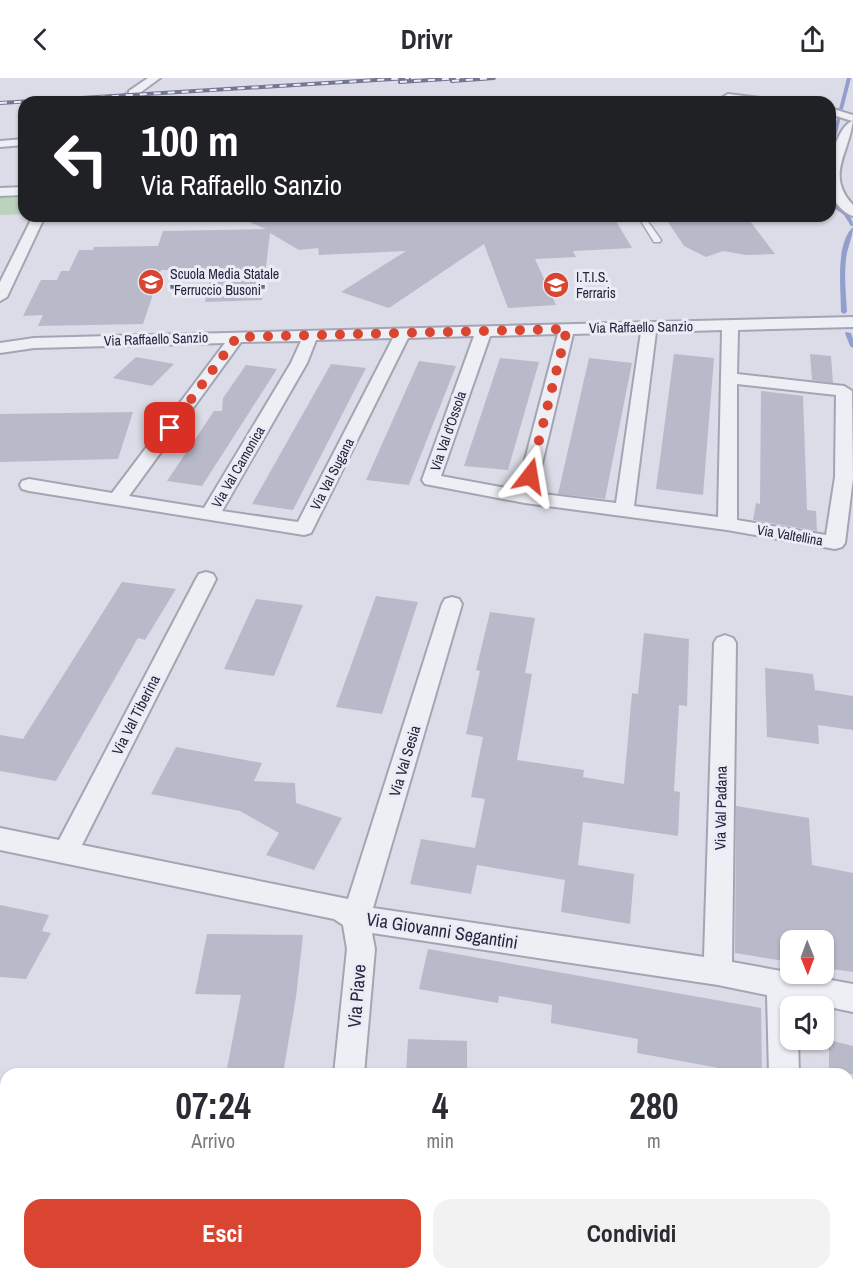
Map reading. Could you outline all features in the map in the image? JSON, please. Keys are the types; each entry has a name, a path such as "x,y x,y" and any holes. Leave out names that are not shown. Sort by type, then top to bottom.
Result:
{"street":[{"path":"133,93 155,78"},
{"path":"836,113 853,118"},
{"path":"836,164 846,130 853,124"},
{"path":"0,144 18,142"},
{"path":"0,192 18,191"},
{"path":"836,191 853,212"},
{"path":"0,297 36,222"},
{"name":"Via Raffaello Sanzio","path":"0,348 34,343 853,322"},
{"path":"727,524 730,325"},
{"path":"624,511 649,327"},
{"path":"525,497 567,329"},
{"name":"Via Val d'Ossola","path":"483,331 431,480 525,497"},
{"name":"Via Val Sugana","path":"210,515 304,530 403,333"},
{"name":"Via Val Camonica","path":"29,485 210,515 299,363 311,335"},
{"path":"116,500 237,337"},
{"name":"Via Raffaello Sanzio","path":"0,338 34,343"},
{"name":"Via Valtellina","path":"525,497 727,524 835,543 844,477 844,391 728,378"},
{"name":"Via Val Tiberina","path":"66,851 206,579"},
{"name":"Via Val Sesia","path":"356,918 452,604"},
{"name":"Via Val Padana","path":"717,972 725,643"},
{"name":"Via Giovanni Segantini","path":"0,839 340,908 356,918 717,972 780,984"},
{"name":"Via Piave","path":"350,1068 361,949 356,918"},
{"path":"782,984 784,1068"},
{"name":"Via Giovanni Segantini","path":"782,984 853,998"}],"lane":[{"path":"645,222 657,240"}],"green space":[{"path":"18,197 18,214 0,215 0,198"}],"building":[{"path":"249,222 617,222 632,248 573,251 576,257 535,259 556,305 508,308 484,244 389,308 341,292 406,251 319,255 318,248 299,250 270,233 262,300 205,302 212,270 161,270 143,324 38,326 43,315 23,316 41,280 57,280 61,271 69,271 79,250 93,250 94,247 158,246 163,231 266,229"},
{"path":"668,222 751,222 775,254 746,255 723,251 706,257 684,246"},
{"path":"674,354 714,358 703,495 656,489"},
{"path":"810,354 831,356 833,383 812,380"},
{"path":"136,357 174,364 152,386 113,378"},
{"path":"500,358 539,362 508,470 464,466"},
{"path":"589,358 632,363 605,499 558,494"},
{"path":"419,361 456,366 409,485 366,480"},
{"path":"331,364 366,368 293,510 252,504"},
{"path":"246,365 277,369 202,486 167,481 214,411 222,411 223,398"},
{"path":"761,391 803,396 807,510 816,511 817,531 753,520 756,503 760,504"},
{"path":"133,412 118,459 0,462 0,414"},
{"path":"122,582 176,589 145,640 138,638 56,781 0,771 0,735 23,739"},
{"path":"376,596 418,602 382,714 336,707"},
{"path":"256,599 303,605 274,676 224,669"},
{"path":"490,612 535,618 525,673 532,674 517,760 584,770 583,777 624,784 632,693 638,694 644,633 689,639 687,706 679,705 674,791 680,792 678,836 583,822 578,865 634,874 630,924 561,912 565,880 477,865 471,894 410,884 421,839 475,848 485,799 471,797 483,737 466,734 480,671 476,670"},
{"path":"765,668 813,674 815,690 853,696 853,730 818,725 819,744 767,737"},
{"path":"176,747 262,763 254,781 295,783 296,803 342,818 314,870 266,855 279,833 240,811 151,794"},
{"path":"736,806 809,818 812,865 853,873 853,972 834,969 834,930 780,930 780,960 735,953"},
{"path":"0,905 49,915 42,931 51,933 26,979 0,977"},
{"path":"207,934 303,935 296,997 284,1068 227,1068 241,995 195,994"},
{"path":"428,949 761,1008 762,1068 719,1068 637,1053 638,1039 551,1023 552,1005 499,996 498,1003 419,989"},
{"path":"408,1039 467,1041 467,1068 406,1068"},
{"path":"834,1041 853,1046 853,1068 829,1068 829,1050 834,1050"}],"waterway":[{"path":"841,109 849,78"},
{"path":"836,129 839,116"},
{"path":"836,207 846,214 853,225"},
{"path":"844,312 845,248 853,228"},
{"path":"848,333 853,346"}],"tunnel":[{"path":"129,96 133,93"}],"railway":[{"path":"115,96 409,78"},
{"path":"400,82 460,78"},
{"path":"452,81 494,78"},
{"path":"0,103 18,102"}],"place":[{"name":"Scuola Media Statale \"Ferruccio Busoni\"","path":"151,282"},
{"name":"I.T.I.S. Ferraris","path":"556,285"}],"route":[{"path":"170,428 237,337 567,329 530,476"}]}
